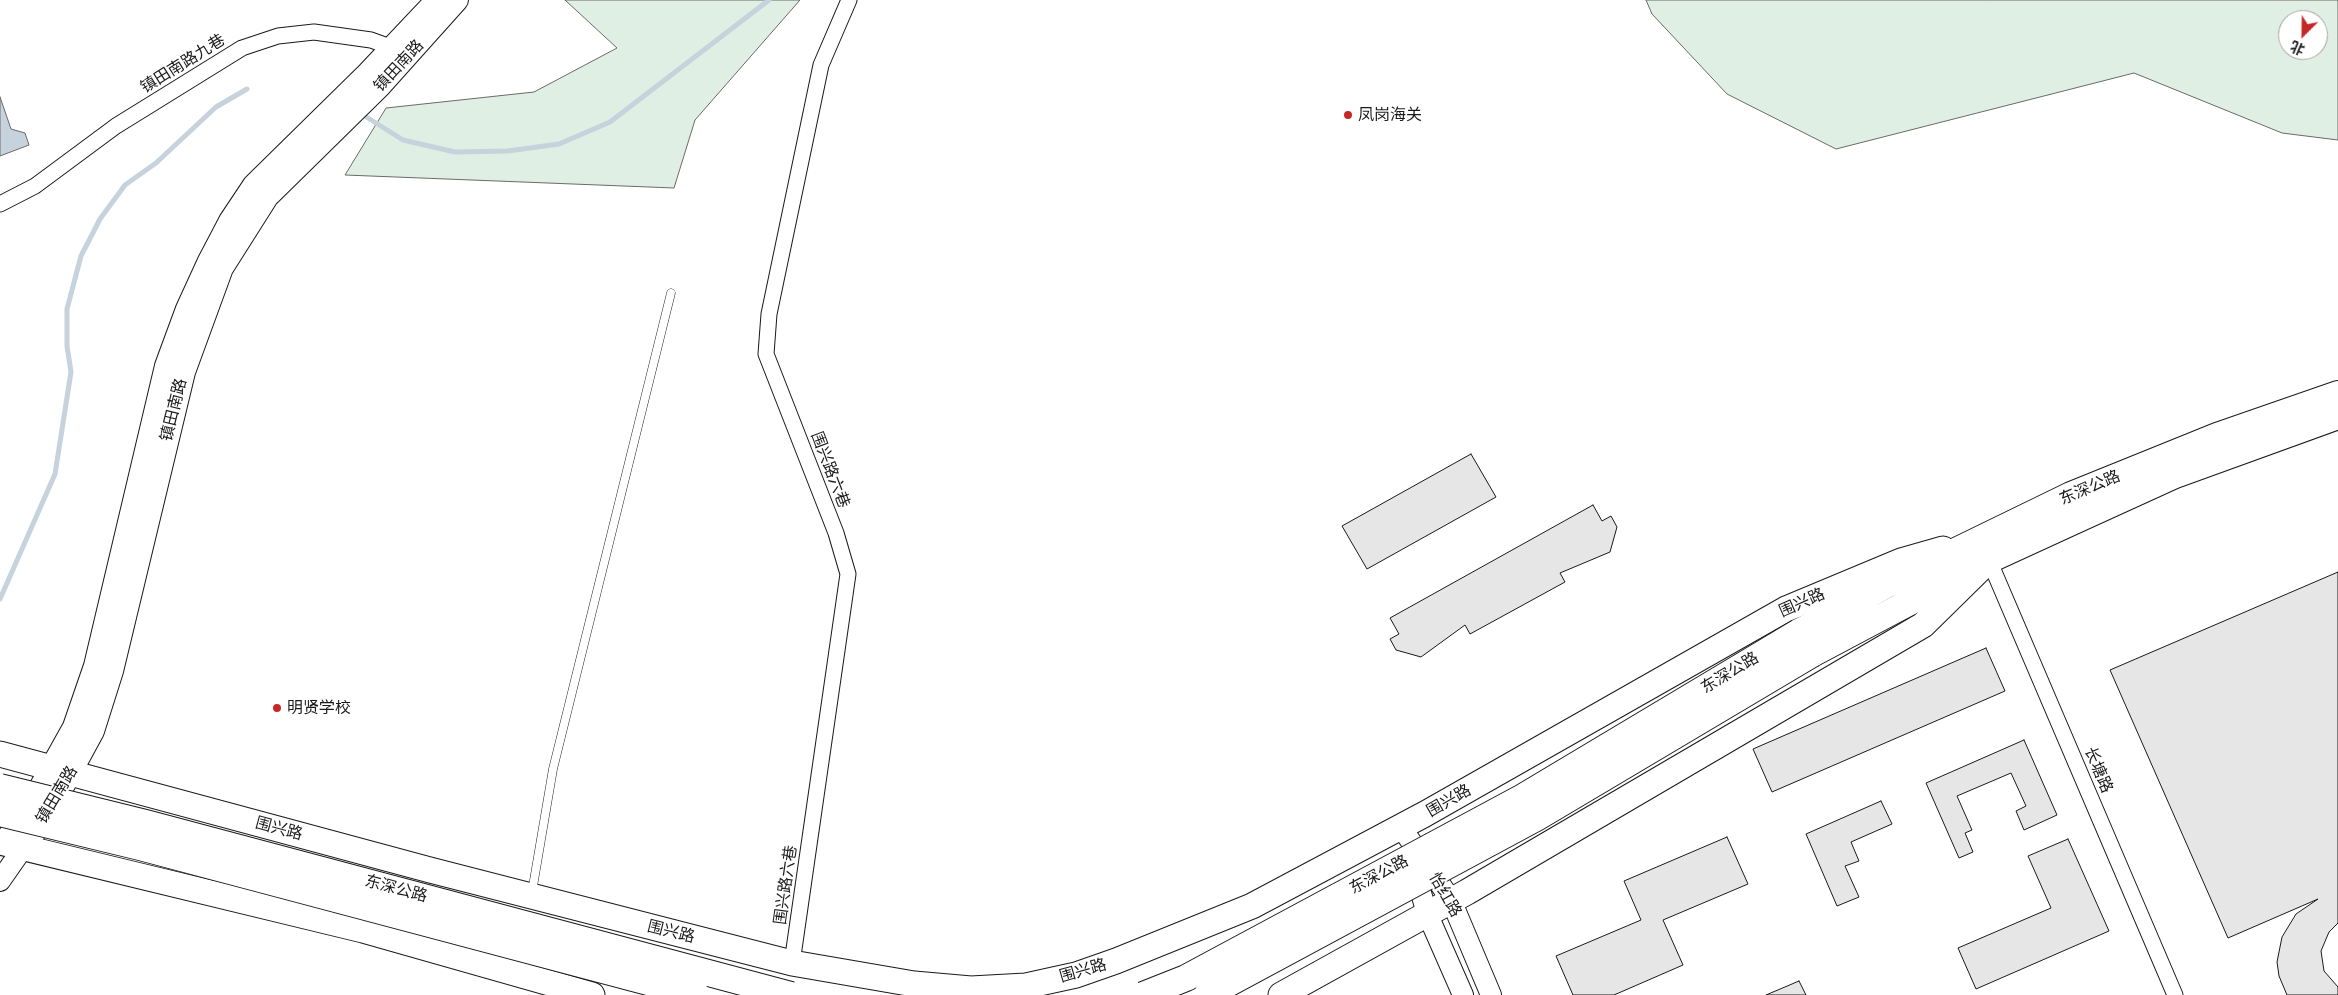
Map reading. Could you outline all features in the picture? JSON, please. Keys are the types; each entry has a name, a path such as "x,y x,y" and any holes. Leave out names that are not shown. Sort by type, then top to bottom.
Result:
{"highway":[{"name":"东深公路","path":"1143,995 1186,978 1524,797 1806,643 1982,550 2071,496 2217,436 2338,394"},
{"name":"东深公路","path":"1982,550 2175,475 2338,416"},
{"name":"东深公路","path":"1207,995 1536,818 1806,643"},
{"name":"东深公路","path":"0,787 174,830 791,995"},
{"name":"东深公路","path":"0,812 696,995"}],"main road":[{"name":"镇田南路","path":"61,770 92,731 112,671 184,372 222,268 267,197 379,86 399,53 437,0"},
{"name":"镇田南路","path":"7,845 49,812 74,727 95,666 166,366 187,309 230,221 254,185 457,0"},
{"name":"围兴路","path":"0,754 531,896 792,963 970,993 1026,986 1076,975 1116,961 1252,906 1401,827 1786,609 1902,561 1982,550"},
{"path":"1281,995 1451,900 1923,625 1982,550"},
{"path":"7,845 363,930 592,995"},
{"path":"1046,995 1060,983 1076,975"}],"street":[{"name":"围兴路六巷","path":"792,963 848,574 836,533 766,354 769,314 821,65 849,0"},
{"name":"镇田南路九巷","path":"0,204 35,186 116,126 242,48 278,36 314,32 371,40 399,53"},
{"name":"长塘路","path":"1982,550 2175,995"},
{"name":"怡红路","path":"1401,827 1451,900 1491,995"},
{"name":"怡红路","path":"1401,827 1427,913 1463,995"},
{"name":"镇田南路","path":"0,881 7,845"}],"lane":[{"path":"531,896 553,770 671,293"}],"green space":[{"path":"565,0 800,0 695,120 674,188 345,175 386,108 534,92 617,48"},
{"path":"1646,0 2338,0 2338,140 2282,133 2134,73 1836,149 1727,94 1652,14"}],"shaded area":[{"path":"0,97 11,129 25,133 29,145 0,156"}],"building":[{"path":"1471,454 1496,497 1367,569 1342,526"},
{"path":"1593,505 1602,521 1611,516 1617,527 1610,552 1560,573 1565,582 1470,634 1465,625 1421,657 1396,650 1390,639 1399,634 1390,618"},
{"path":"2338,572 2338,923 2329,932 2321,951 2324,971 2338,987 2338,995 2287,995 2279,976 2277,962 2282,937 2296,914 2318,899 2228,938 2110,670"},
{"path":"1986,648 2005,691 1772,792 1753,749"},
{"path":"2024,740 2057,815 2024,830 2016,811 2026,806 2011,773 1957,796 1972,830 1965,833 1973,852 1959,858 1926,783"},
{"path":"1881,801 1892,824 1851,842 1859,861 1845,866 1859,897 1837,906 1806,834"},
{"path":"1727,837 1748,884 1663,920 1683,965 1614,995 1573,995 1556,956 1641,920 1624,881"},
{"path":"2068,839 2109,931 1976,989 1958,948 2051,908 2028,856"},
{"path":"1799,981 1806,995 1766,995"}],"waterway":[{"path":"360,113 403,140 455,152 508,151 559,144 610,122 769,0"},
{"path":"0,599 55,474 71,372 67,346 67,309 81,256 100,219 125,185 156,163 216,107 247,89"}],"place":[{"name":"凤岗海关","path":"1348,115"},
{"name":"明贤学校","path":"277,708"}]}
